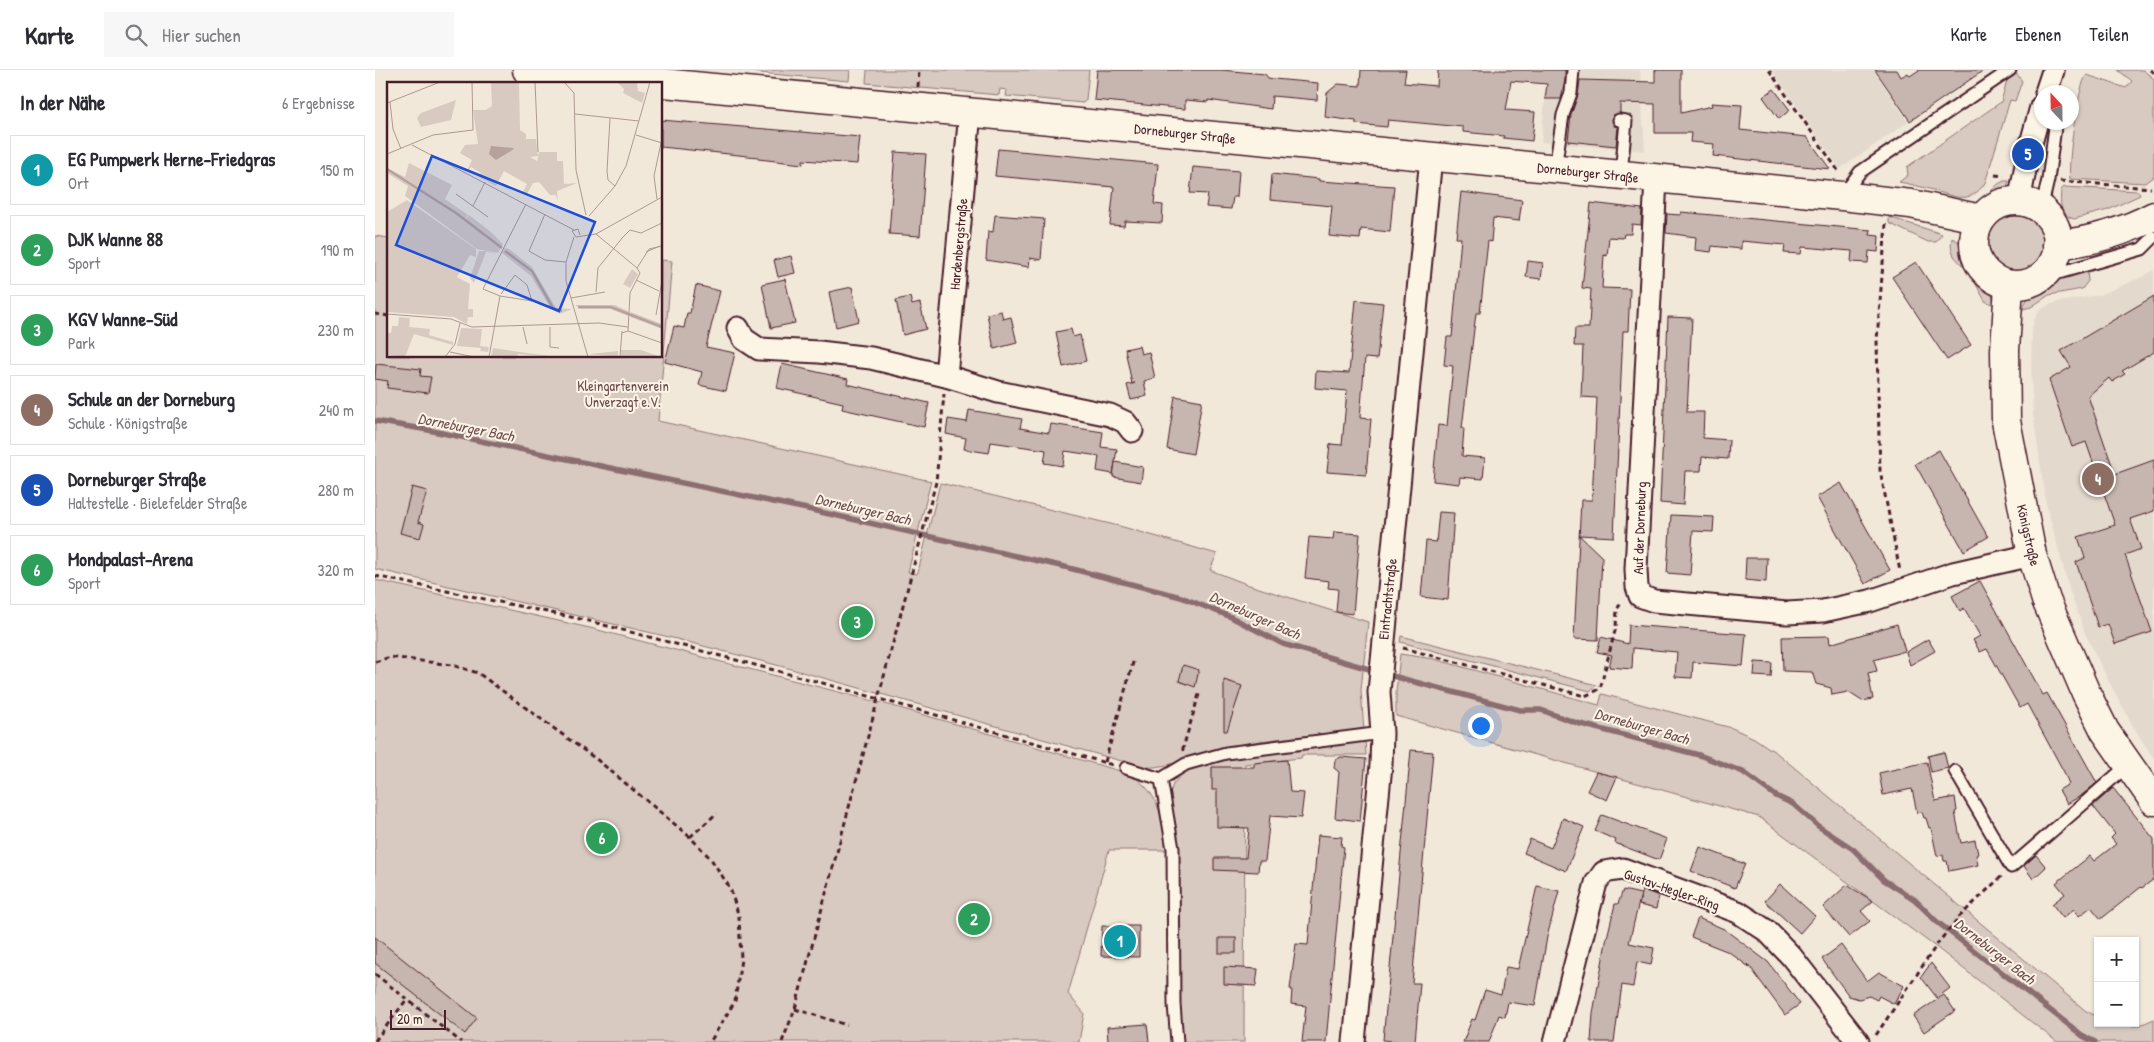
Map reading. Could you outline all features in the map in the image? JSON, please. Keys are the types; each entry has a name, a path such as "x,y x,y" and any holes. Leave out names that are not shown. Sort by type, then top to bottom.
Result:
{"street":[{"name":"Dorneburger Straße","path":"527,70 654,82"},
{"path":"2050,85 2055,70"},
{"name":"Dorneburger Straße","path":"663,83 1621,176 1847,190 1889,203 1924,222 1950,230 1977,231"},
{"name":"Hardenbergstraße","path":"946,376 970,112"},
{"path":"2030,206 2028,154 2035,130"},
{"name":"Eintrachtstraße","path":"1355,1042 1381,765 1382,733 1379,692 1383,643 1431,157"},
{"name":"Auf der Dorneburg","path":"1656,179 1636,569 1638,593 1644,599 1654,602 1805,613 1855,605 1953,573 2032,555"},
{"path":"1998,206 2030,206 2054,226 2057,245 2053,262 2042,276 2032,282 2021,285 2009,285 2000,282 1983,270 1974,252 1977,231 1989,211 1998,206"},
{"path":"2057,245 2083,242 2154,216"},
{"name":"Königstraße","path":"2009,285 2005,350 2006,421 2032,555 2047,600 2086,693 2105,731 2154,801"},
{"path":"738,328 743,340 759,349 819,352 871,358 946,376 997,392 1110,415 1125,422 1132,431"},
{"name":"Gustav-Hegler-Ring","path":"1555,1042 1596,883 1604,872 1623,870 1737,912 1767,931 1791,956 1858,1042"}],"lane":[{"path":"1555,169 1567,116 1573,70"},
{"path":"1847,190 1860,172 2011,70"},
{"path":"1619,120 1626,121 1621,176"},
{"path":"2030,206 2048,180 2055,130"},
{"path":"2042,276 2142,249 2154,238"},
{"path":"1126,768 1161,779 1186,764 1248,749 1382,733"},
{"path":"1955,772 2011,867 2128,766"},
{"path":"1161,779 1173,849 1174,1004 1177,1042"}],"path":[{"path":"1769,70 1840,173 1847,190"},
{"path":"2151,70 2154,73"},
{"path":"2057,180 2151,188"},
{"path":"1889,203 1885,222 1887,228 1877,340 1880,470 1888,517 1904,588"},
{"path":"782,1042 795,1009 936,482 946,376"},
{"path":"375,576 585,620 879,698 1126,768"},
{"path":"1383,643 1585,696 1600,689 1615,626 1617,609 1620,603 1638,593"},
{"path":"375,662 390,657 452,665 478,673 600,762 690,837 711,859 730,888 739,917 741,959 735,1001 713,1041"},
{"path":"1105,762 1134,658"},
{"path":"1186,764 1183,748 1200,690"},
{"path":"690,837 717,813"},
{"path":"1871,1042 1938,943 1959,917 2011,867"},
{"path":"375,974 461,1042"},
{"path":"375,1041 407,999"},
{"path":"795,1009 847,1025"}],"shaded area":[{"path":"1548,70 1640,70 1645,151 1541,142"},
{"path":"1772,70 1874,70 1908,122 1840,169"},
{"path":"2154,270 2154,759 2135,730 2107,678 2085,633 2070,592 2046,504 2033,414 2031,367 2032,330 2034,320 2039,311 2058,302 2099,295"}],"green space":[{"path":"754,70 850,70 849,81 760,73 754,72"},
{"path":"867,70 1089,70 1086,100 1083,103 1006,96 1007,90 1000,89 999,95 866,83"},
{"path":"2118,70 2143,70 2154,79 2154,176 2145,183 2070,179 2069,171 2073,130 2079,130 2079,98 2087,75 2126,88 2132,81"},
{"path":"2017,74 2022,81 2015,101 2010,100 1985,183 1979,190 1968,197 1955,197 1899,182 1908,175 1907,167 2001,102 2007,80"},
{"path":"2004,181 2009,181 2000,197 1985,207 1977,204 1997,185"},
{"path":"2064,187 2138,191 2140,195 2108,210 2074,219 2065,214 2061,208 2061,190"},
{"path":"2016,216 2027,218 2040,229 2045,245 2043,256 2032,269 2016,274 2005,272 1992,261 1987,245 1989,234 2000,221"},
{"path":"1889,217 1942,234 1936,242 1928,242 1889,223"},
{"name":"Kleingartenverein Unverzagt e.V.","path":"375,236 387,238 387,358 663,358 663,260 672,261 658,421 931,481 908,572 917,574 918,572 940,483 1123,527 1217,554 1210,570 1249,585 1368,622 1361,690 1364,731 1253,742 1164,766 1143,767 784,667 665,636 375,569"},
{"path":"1952,238 1964,248 1975,270 1990,290 1994,305 1985,301 1971,275 1954,256 1951,246"},
{"path":"2087,271 2088,281 2082,289 2049,295 2031,307 2023,309 2032,293 2040,287 2049,282"},
{"path":"375,580 590,628 889,705 1127,773 1138,780 1146,787 1157,806 1164,827 1168,850 1109,850 1068,994 1084,1013 1079,1042 375,1042"},
{"path":"1401,636 1597,685 1590,691 1400,642"},
{"path":"1400,654 1434,659 1599,705 1602,694 1732,728 1754,738 1778,754 2086,1011 2094,1015 2094,1027 2139,1027 2154,1019 2154,1042 2057,1042 1937,948 1759,817 1396,716"},
{"path":"1365,740 1366,755 1302,755 1301,758 1245,764 1244,1042 1183,1042 1178,985 1179,876 1177,836 1169,797 1173,784 1185,771 1227,757"}],"building":[{"path":"1097,70 1221,70 1265,74 1268,78 1318,83 1317,100 1272,96 1271,109 1208,100 1208,102 1185,100 1185,109 1094,100"},
{"path":"1361,70 1406,70 1404,83 1437,86 1438,70 1565,70 1565,80 1561,99 1545,99 1547,84 1511,81 1506,110 1535,112 1532,141 1463,132 1463,127 1388,120 1387,127 1356,124 1356,121 1325,117 1327,93 1338,84 1360,86"},
{"path":"1655,70 1681,70 1681,113 1712,106 1711,103 1742,105 1740,130 1807,137 1830,169 1713,156 1714,144 1690,142 1691,133 1655,133 1655,104 1620,103 1620,113 1613,115 1612,119 1614,126 1618,127 1616,146 1568,141 1571,115 1578,95 1580,80 1655,82"},
{"path":"1875,70 1897,70 1901,77 1908,73 1910,76 1919,70 1984,70 1910,121"},
{"path":"1774,89 1790,110 1779,119 1763,97"},
{"path":"663,120 860,137 857,164 803,160 803,164 758,159 758,157 663,147"},
{"path":"998,149 1158,164 1154,204 1163,205 1162,223 1125,221 1124,226 1110,225 1114,187 995,176"},
{"path":"895,152 926,154 920,236 889,234"},
{"path":"1193,167 1239,171 1237,197 1233,197 1231,209 1206,207 1208,194 1190,193"},
{"path":"1272,174 1319,179 1319,181 1394,186 1390,232 1361,229 1360,239 1329,236 1332,206 1270,200"},
{"path":"1461,192 1522,200 1519,221 1493,218 1491,242 1488,241 1480,313 1476,313 1462,428 1464,428 1462,456 1485,458 1483,479 1460,477 1459,484 1433,481 1438,425 1447,426 1453,366 1444,365 1447,337 1452,337 1461,238 1456,238"},
{"path":"1591,203 1642,209 1641,225 1632,224 1631,234 1624,234 1623,238 1609,237 1607,256 1604,255 1602,288 1630,289 1628,331 1623,331 1614,537 1579,535 1581,500 1592,500 1597,398 1581,397 1583,346 1574,346 1575,328 1589,328 1591,289 1582,288"},
{"path":"1681,212 1871,230 1870,235 1879,236 1878,252 1869,251 1868,263 1851,262 1852,251 1802,247 1801,254 1784,253 1785,245 1741,241 1741,249 1712,246 1711,252 1695,250 1696,237 1666,233 1667,214 1681,215"},
{"path":"995,215 1044,219 1041,260 1030,258 1029,267 986,260 988,231 993,232"},
{"path":"791,256 795,273 778,277 774,260"},
{"path":"1528,261 1543,263 1541,279 1526,277"},
{"path":"1916,262 1971,345 1947,360 1892,277"},
{"path":"785,279 795,323 771,328 762,284"},
{"path":"696,285 720,291 706,347 735,353 726,391 699,385 702,372 665,362 674,326 684,328 687,313 690,313"},
{"path":"852,287 859,321 836,327 829,292"},
{"path":"2154,296 2154,352 2122,371 2125,374 2112,382 2109,378 2088,396 2115,474 2154,460 2154,511 2130,519 2141,549 2125,555 2152,632 2115,644 2108,624 2098,627 2076,562 2085,558 2078,537 2115,525 2086,442 2072,447 2049,380 2071,367 2061,351"},
{"path":"910,297 912,305 920,303 926,329 903,335 896,300"},
{"path":"1356,300 1383,303 1377,359 1365,358 1360,418 1371,419 1366,475 1327,472 1330,444 1342,445 1347,391 1315,388 1316,371 1349,373"},
{"path":"1001,311 1003,319 1011,317 1017,343 994,349 987,314"},
{"path":"1668,317 1692,318 1687,412 1704,412 1703,438 1729,440 1728,459 1702,457 1701,471 1685,471 1683,505 1660,503"},
{"path":"1071,329 1073,337 1080,335 1086,361 1063,367 1056,332"},
{"path":"1139,346 1141,354 1149,352 1155,378 1144,381 1147,396 1131,400 1127,385 1132,384 1125,349"},
{"path":"376,364 421,369 420,376 431,377 428,393 387,388 388,381 375,379"},
{"path":"782,364 848,379 847,384 929,403 924,427 842,409 843,403 777,388"},
{"path":"1175,396 1202,401 1193,454 1167,449"},
{"path":"969,410 1022,419 1020,428 1049,433 1051,424 1103,432 1101,447 1117,449 1113,474 1097,471 1099,456 1065,451 1063,466 1044,463 1046,450 991,442 989,453 964,449 966,438 946,434 948,419 967,422"},
{"path":"1939,450 1988,537 1964,551 1915,464"},
{"path":"1115,462 1143,467 1141,482 1113,477"},
{"path":"1841,483 1890,570 1865,584 1817,497"},
{"path":"412,487 427,491 418,522 424,524 420,538 400,533"},
{"path":"1439,512 1454,513 1448,600 1421,597 1426,541 1436,542"},
{"path":"1671,515 1714,517 1713,532 1693,531 1690,575 1667,573"},
{"path":"1334,532 1360,534 1353,614 1336,612 1338,589 1328,588 1329,581 1305,578 1309,537 1333,539"},
{"path":"1579,535 1602,557 1598,640 1574,639"},
{"path":"1746,558 1767,558 1766,582 1745,580"},
{"path":"1980,581 2043,695 2047,693 2097,783 2067,804 2059,790 2069,784 2027,704 2020,708 1987,649 1980,652 1973,640 1980,636 1964,608 1960,611 1952,596"},
{"path":"1897,624 1905,651 1874,660 1877,671 1868,673 1873,699 1862,701 1848,692 1832,695 1831,688 1816,684 1812,672 1783,671 1782,637 1829,636 1830,644"},
{"path":"1629,625 1746,634 1743,666 1693,662 1692,678 1675,677 1677,652 1633,648 1632,669 1609,667 1612,655 1597,652 1601,637 1628,644"},
{"path":"1928,639 1935,651 1910,665 1906,652"},
{"path":"1755,662 1772,663 1771,677 1754,676"},
{"path":"1183,665 1199,670 1195,687 1179,681"},
{"path":"1224,680 1242,686 1227,731 1224,731"},
{"path":"1411,750 1433,752 1412,983 1420,983 1415,1042 1403,1042 1383,1040"},
{"path":"1944,752 1948,768 1931,772 1928,756"},
{"path":"1341,757 1366,759 1360,821 1335,818 1339,772 1334,768 1335,760"},
{"path":"1287,760 1290,792 1304,793 1301,818 1270,816 1265,861 1259,861 1258,872 1214,870 1214,858 1246,858 1249,828 1217,827 1217,790 1212,790 1212,767 1254,767 1254,763"},
{"path":"1927,762 1935,801 1955,797 1957,811 1955,812 1961,843 1975,840 1978,865 1949,871 1947,861 1944,861 1943,855 1937,856 1931,828 1929,828 1926,818 1924,818 1922,812 1917,813 1912,789 1883,795 1879,773"},
{"path":"1596,772 1617,777 1607,800 1587,791"},
{"path":"2113,788 2154,839 2154,879 2101,919 2091,907 2079,916 2074,909 2063,918 2052,904 2065,894 2056,883 2090,856 2094,861 2116,844 2111,838 2115,834 2093,806"},
{"path":"1602,815 1667,839 1659,860 1615,843 1616,840 1595,831"},
{"path":"1563,818 1584,827 1566,871 1524,853 1530,839 1551,848"},
{"path":"1318,835 1342,837 1341,846 1344,847 1326,1042 1302,1042 1306,1006 1291,1004 1292,989 1290,989 1296,944 1308,945"},
{"path":"1700,847 1745,864 1735,888 1691,871"},
{"path":"2036,855 2046,867 2033,879 2024,866"},
{"path":"1780,884 1815,916 1800,933 1765,901"},
{"path":"1847,885 1873,901 1861,911 1870,921 1849,937 1823,907"},
{"path":"1537,886 1559,891 1547,937 1535,1006 1508,1002 1505,1017 1499,1015 1489,1042 1463,1042 1472,1019 1475,1020 1485,990 1501,995 1506,967 1518,969"},
{"path":"1623,890 1641,894 1629,943 1654,948 1651,965 1637,962 1633,987 1622,985 1614,1042 1591,1042 1593,1013 1606,942 1615,904 1618,904"},
{"path":"1643,890 1659,896 1656,909 1639,905"},
{"path":"1698,918 1724,929 1768,962 1800,1004 1785,1015 1748,964 1749,967 1729,952 1691,937"},
{"path":"1102,926 1139,926 1139,957 1101,956"},
{"path":"375,937 477,1018 465,1034 375,963"},
{"path":"1219,938 1236,938 1236,953 1219,953"},
{"path":"1841,945 1867,981 1879,972 1904,986 1894,1004 1879,996 1877,1000 1869,996 1859,999 1849,996 1822,959"},
{"path":"1931,963 1950,988 1937,998 1921,977"},
{"path":"1224,967 1258,969 1256,986 1224,984"},
{"path":"1944,995 1955,1011 1924,1032 1913,1016"},
{"path":"1147,1024 1149,1042 1108,1042 1107,1027"}],"waterway":[{"name":"Dorneburger Bach","path":"375,421 428,430 807,509 1065,567 1181,597 1231,617 1283,644 1376,671"},
{"name":"Dorneburger Bach","path":"1385,674 1520,710 1541,710 1577,723 1699,755 1743,772 1776,796 1793,804 1818,826 1853,849 1884,880 1914,899 1936,921 2083,1036 2095,1042"}],"place":[{"name":"Dorneburger Straße","path":"2028,154"},
{"name":"Schule an der Dorneburg","path":"2098,479"},
{"name":"KGV Wanne-Süd","path":"857,622"},
{"name":"Mondpalast-Arena","path":"602,838"},
{"name":"DJK Wanne 88","path":"974,919"},
{"name":"EG Pumpwerk Herne-Friedgras","path":"1120,941"}]}
